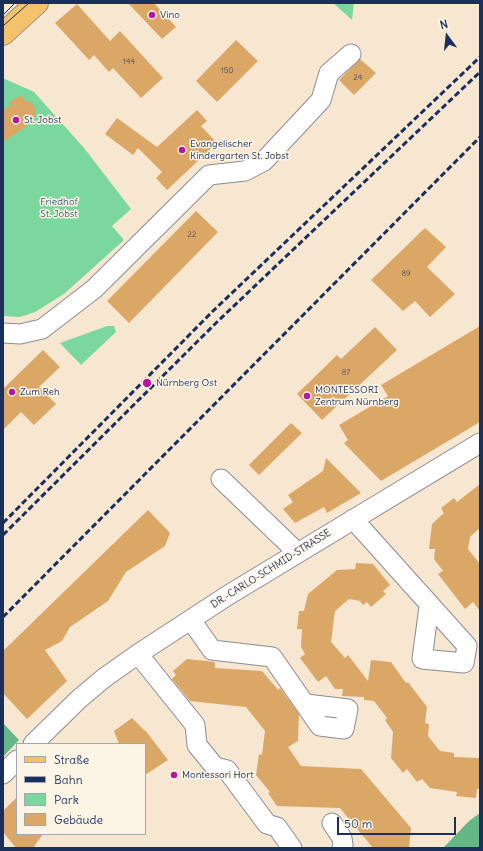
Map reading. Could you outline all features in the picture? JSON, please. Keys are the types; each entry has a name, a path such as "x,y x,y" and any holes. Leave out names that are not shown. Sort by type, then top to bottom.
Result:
{"main road":[{"path":"3,34 36,3"}],"street":[{"path":"3,333 26,333 42,329 94,289 209,175 245,171 264,161 321,100 329,73 351,54"},
{"name":"DR.-CARLO-SCHMID-STRASSE","path":"34,743 79,699 104,678 138,654 353,519 480,443"},
{"path":"221,479 298,553"},
{"path":"353,519 430,606"},
{"path":"190,620 212,650 272,657 306,704"},
{"path":"138,654 195,725 197,744 215,767 227,770 267,824 277,827 292,848"},
{"path":"3,774 16,761"},
{"path":"332,823 342,838 342,848"}],"green space":[{"path":"333,3 354,3 352,20"},
{"name":"Friedhof St. Jobst","path":"3,78 34,92 84,148 131,209 112,226 124,240 64,294 35,312 20,317 3,316"},
{"path":"107,326 114,326 116,332 81,365 60,343"},
{"path":"3,723 19,740 3,757"},
{"path":"480,813 480,848 443,848 469,821"}],"building":[{"name":"Vino","path":"128,3 154,3 176,27 162,39"},
{"path":"77,4 110,41 120,31 163,78 141,98 113,68 109,72 94,55 89,60 55,23"},
{"path":"236,40 258,61 217,102 196,81"},
{"path":"360,59 376,73 354,95 339,80"},
{"name":"St. Jobst","path":"21,95 25,101 31,102 36,110 35,117 25,123 27,126 3,142 3,110 11,105 9,102"},
{"name":"Evangelischer Kindergarten St. Jobst","path":"197,110 207,121 201,126 217,143 167,190 156,178 162,172 138,148 133,155 105,134 117,118 157,147"},
{"path":"196,211 218,232 129,323 107,301"},
{"path":"425,228 446,247 427,267 455,294 430,317 415,301 403,311 371,280"},
{"path":"480,326 480,422 381,481 344,443 348,440 339,425 388,396 381,385"},
{"path":"375,327 397,350 322,420 297,394 337,355 341,359"},
{"path":"43,350 60,367 39,387 56,404 34,425 21,412 3,430 3,389"},
{"path":"291,423 302,433 259,475 249,465"},
{"path":"326,458 361,493 327,513 324,507 295,523 283,509 293,502 288,495 323,471"},
{"path":"480,484 480,528 470,537 468,549 480,564 480,611 473,602 465,609 438,574 443,571 434,559 435,549 429,549 432,524 444,513 441,508 454,498 457,502"},
{"path":"148,510 170,533 165,546 126,572 108,601 70,627 62,641 45,650 67,681 27,719 3,693 3,651"},
{"path":"356,563 373,564 390,585 383,591 386,594 371,607 367,602 363,605 360,601 349,599 335,611 331,642 345,658 348,655 368,681 371,660 391,662 406,683 408,682 427,707 425,723 429,724 428,736 440,751 454,753 454,757 480,758 480,789 477,789 476,798 456,796 457,792 430,788 422,779 417,782 407,769 403,773 391,758 393,732 385,720 387,718 374,701 364,700 364,697 342,696 343,689 335,689 326,676 318,682 300,658 305,654 301,647 302,629 297,629 299,611 304,611 308,594 337,570 355,569"},
{"path":"187,659 215,662 215,668 262,671 278,690 280,688 299,714 298,741 288,747 301,766 361,769 411,828 409,848 373,848 340,808 277,806 268,793 270,792 256,775 259,754 262,755 265,731 246,707 190,701 172,679 176,675 173,671"},
{"path":"132,718 145,730 168,760 146,774 146,743 119,743 114,731"},
{"path":"16,798 16,835 42,835 33,848 16,848 3,832 3,811"}],"tram line":[{"path":"3,15 15,3"},
{"path":"3,26 29,3"}],"railway":[{"path":"3,523 213,311 480,57"},
{"path":"3,535 217,322 480,72"},
{"path":"3,617 480,137"}],"place":[{"name":"Vino","path":"152,15"},
{"name":"St. Jobst","path":"16,120"},
{"name":"Evangelischer Kindergarten St. Jobst","path":"182,150"},
{"name":"Nürnberg Ost","path":"147,383"},
{"name":"Zum Reh","path":"12,392"},
{"name":"MONTESSORI Zentrum Nürnberg","path":"307,396"},
{"name":"Montessori Hort","path":"174,775"}]}
